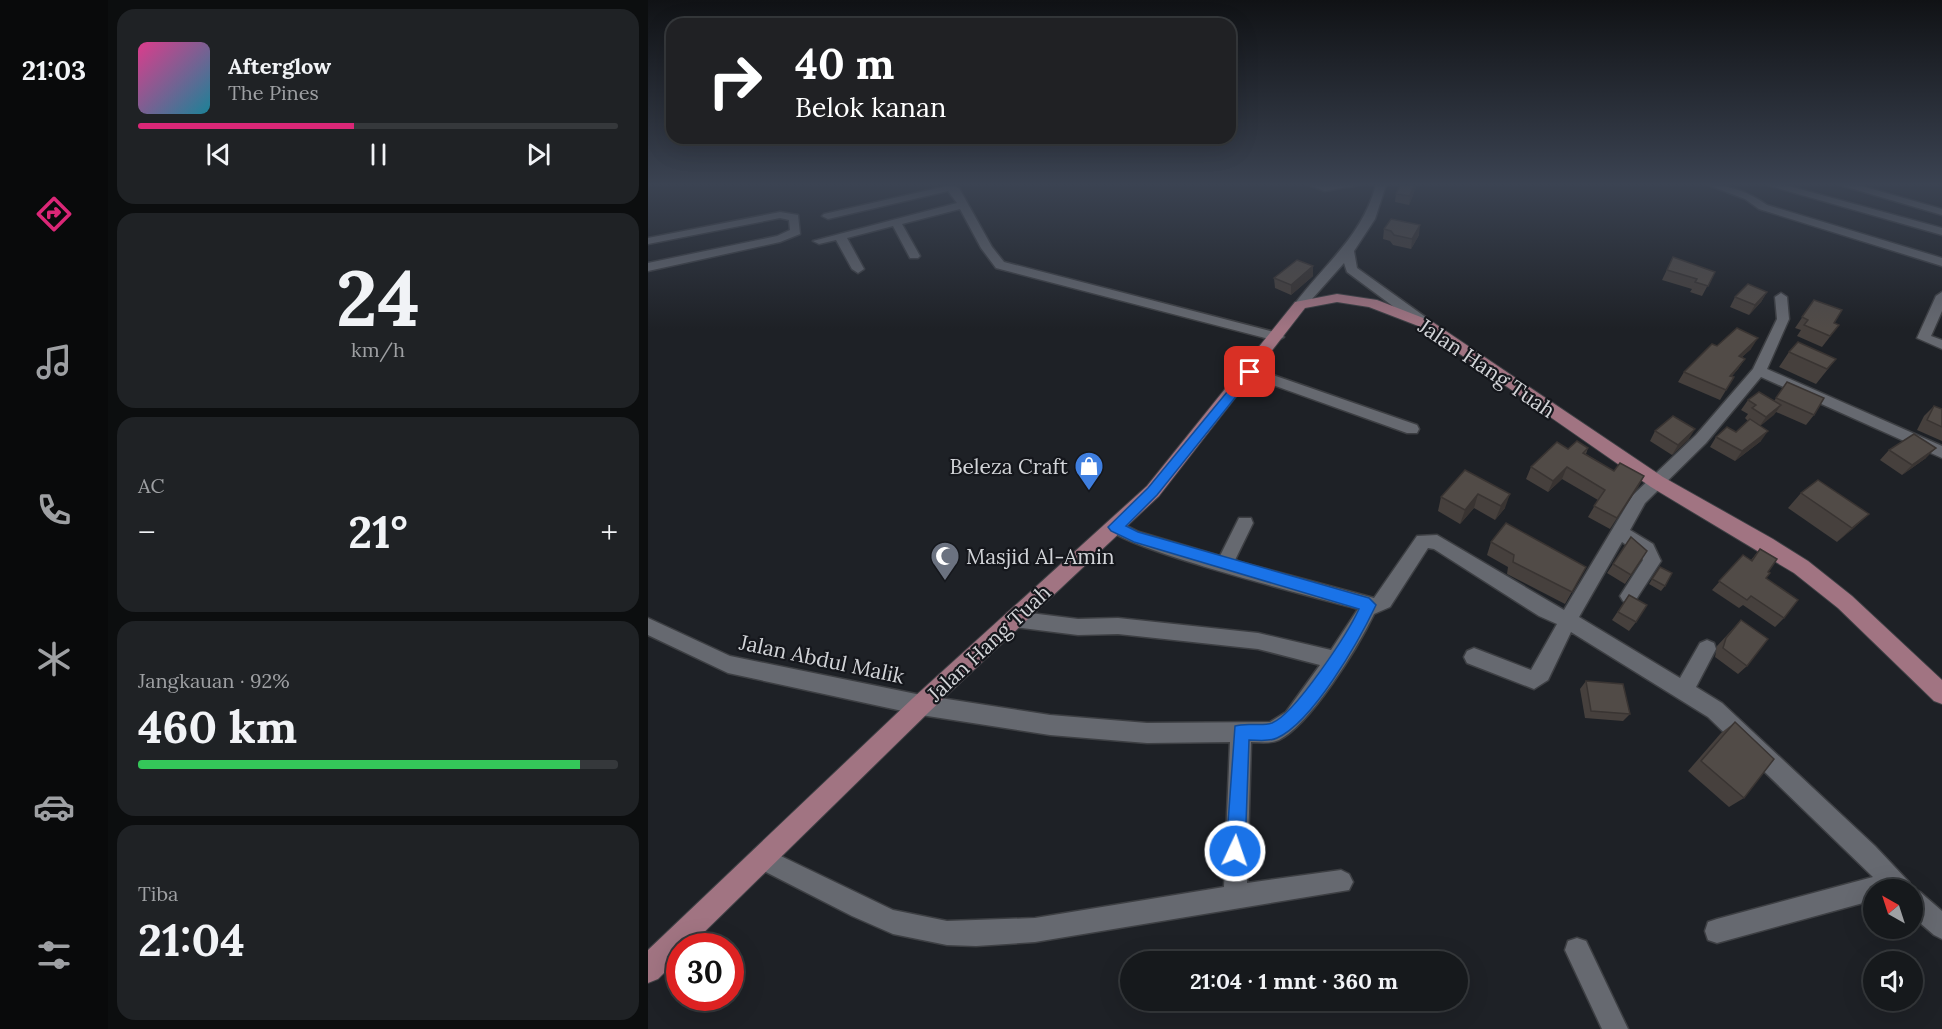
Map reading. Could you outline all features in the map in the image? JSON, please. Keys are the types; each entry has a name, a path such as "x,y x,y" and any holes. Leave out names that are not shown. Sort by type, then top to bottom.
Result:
{"main road":[{"name":"Jalan Hang Tuah","path":"648,969 921,705 1153,491 1250,372 1300,305 1337,298 1372,303 1426,324 1657,482 1766,544 1801,567 1845,602 1942,694"}],"street":[{"path":"648,241 689,233"},
{"path":"648,267 780,239 794,233"},
{"path":"819,241 852,233"},
{"path":"902,233 914,256"},
{"path":"979,233 1000,265 1010,269 1277,337"},
{"path":"1300,305 1348,250 1359,233"},
{"path":"1848,233 1942,262"},
{"path":"1871,233 1942,255"},
{"path":"840,236 858,269"},
{"path":"1348,250 1351,269 1426,324"},
{"path":"1942,296 1924,338 1942,345"},
{"path":"1474,657 1534,680 1541,674 1568,620 1639,499 1736,401 1758,371 1783,319 1780,297"},
{"path":"1758,371 1942,452"},
{"path":"1250,372 1412,429"},
{"path":"1224,564 1245,523"},
{"path":"1115,527 1134,537 1375,606 1384,601 1423,541 1429,539 1437,542 1545,610 1568,620 1715,710 1890,879"},
{"path":"1619,532 1647,549 1652,561 1629,596"},
{"name":"Jalan Abdul Malik","path":"648,626 728,664 921,705 1050,725 1147,733 1273,732 1284,727 1293,719 1356,632 1369,605"},
{"path":"1014,619 1078,627 1118,626 1258,641 1334,660"},
{"path":"1684,690 1707,649"},
{"path":"1234,896 1241,732"},
{"path":"762,858 894,922 927,930 972,934 1060,926 1208,903 1234,896 1341,882"},
{"path":"1717,931 1863,894"},
{"path":"1923,910 1942,927"},
{"path":"1577,950 1615,1029"}],"building":[{"path":"1393,233 1415,233 1412,239"},
{"path":"1673,257 1715,272 1708,286 1695,282 1697,279 1667,270"},
{"path":"1297,260 1313,266 1291,285 1274,278"},
{"path":"1748,284 1767,292 1755,305 1735,297"},
{"path":"1814,300 1842,310 1834,323 1839,325 1830,336 1804,325 1808,320 1802,317"},
{"path":"1737,328 1758,338 1739,356 1745,359 1730,376 1734,377 1726,390 1684,372 1712,344 1717,346"},
{"path":"1798,342 1836,359 1827,369 1789,352"},
{"path":"1787,382 1824,398 1814,415 1776,398"},
{"path":"1759,392 1781,405 1766,417 1752,408 1756,405 1748,400"},
{"path":"1934,406 1942,409 1942,427 1927,420"},
{"path":"1673,416 1695,429 1678,445 1655,431"},
{"path":"1750,419 1768,431 1742,451 1716,437 1727,427 1736,432"},
{"path":"1914,434 1936,448 1912,465 1889,450"},
{"path":"1577,441 1588,448 1583,453 1614,471 1620,463 1644,476 1617,518 1594,506 1605,490 1567,467 1553,481 1531,467 1557,442 1568,449"},
{"path":"1465,470 1510,494 1501,506 1478,494 1465,510 1441,497"},
{"path":"1818,480 1869,514 1852,528 1801,493"},
{"path":"1506,523 1586,567 1572,592 1513,562 1514,555 1491,542"},
{"path":"1631,537 1647,551 1631,575 1613,564"},
{"path":"1760,549 1777,559 1766,578 1798,600 1784,618 1751,596 1747,600 1719,581 1743,555 1752,561"},
{"path":"1660,567 1672,573 1665,586 1652,579"},
{"path":"1629,595 1647,605 1636,622 1618,612"},
{"path":"1741,620 1768,639 1747,666 1723,648 1726,638"},
{"path":"1586,681 1623,684 1630,714 1591,711"},
{"path":"1735,722 1774,759 1744,798 1701,761"}],"place":[{"name":"Beleza Craft","path":"1089,492"},
{"name":"Masjid Al-Amin","path":"945,582"}],"route":[{"path":"1235,851 1241,732 1273,732 1284,727 1293,719 1356,632 1369,605 1134,537 1115,527 1153,491 1250,372"}]}
